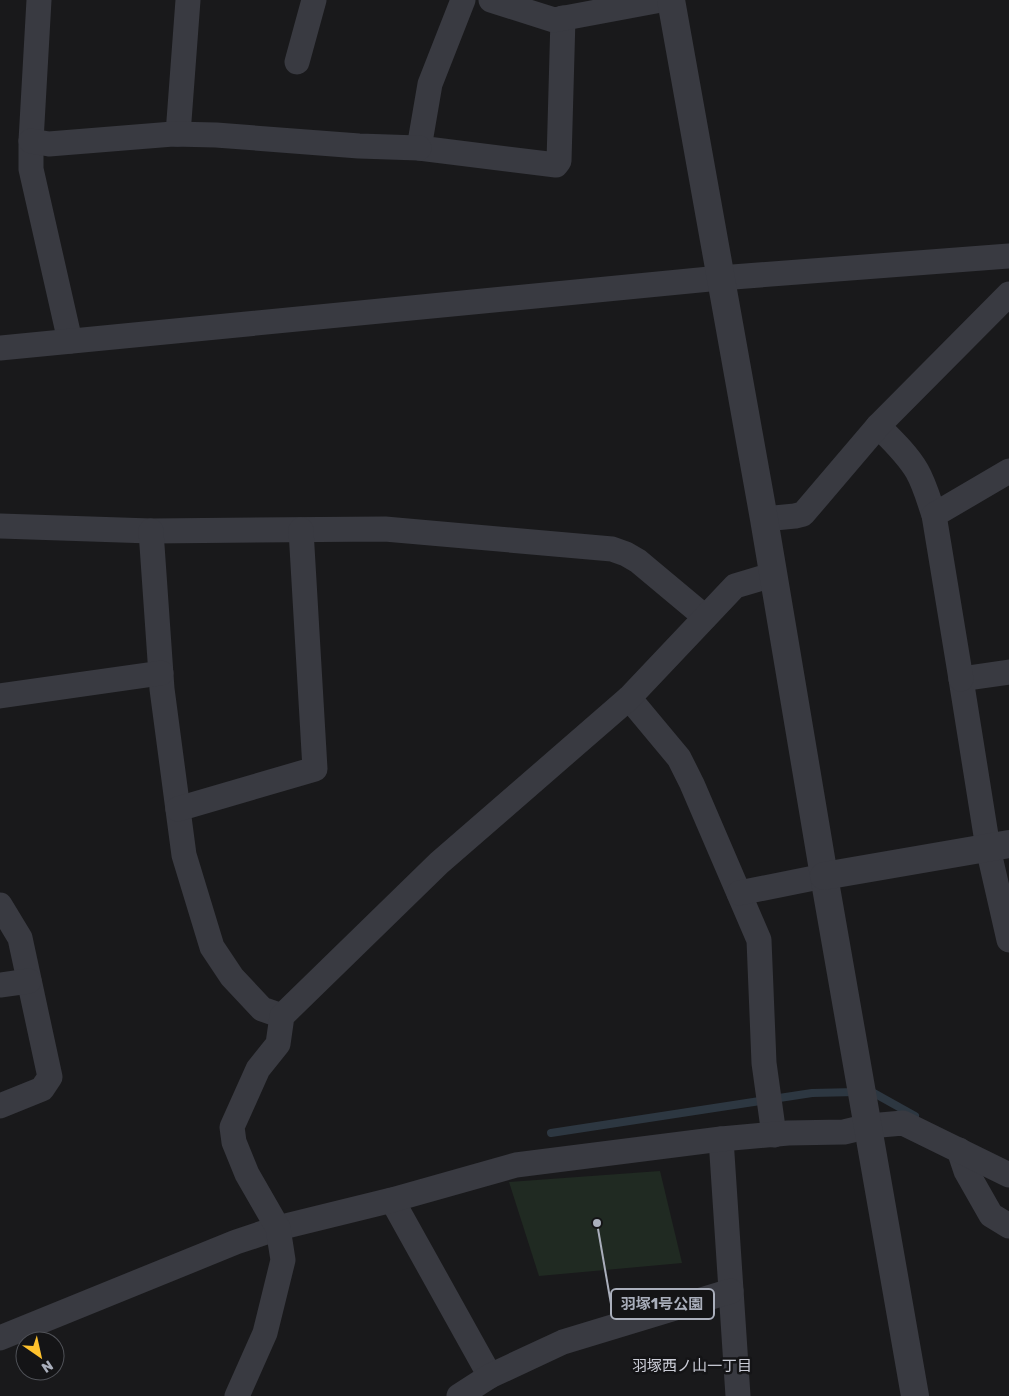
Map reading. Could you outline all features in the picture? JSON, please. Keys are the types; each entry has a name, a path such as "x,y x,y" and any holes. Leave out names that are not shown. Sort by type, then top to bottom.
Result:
{"street":[{"path":"39,0 31,169 70,341"},
{"path":"178,134 188,0"},
{"path":"297,62 314,0"},
{"path":"419,148 430,84 463,0"},
{"path":"491,0 554,20 661,0"},
{"path":"671,0 764,518 772,575 915,1396"},
{"path":"31,141 49,144 178,134 216,135 358,146 419,148 556,165 559,161 563,18"},
{"path":"0,348 720,278 1009,256"},
{"path":"764,518 803,514 878,426 1009,294"},
{"path":"878,426 899,447 917,471 934,515 961,679 998,846 1009,940"},
{"path":"934,515 1009,471"},
{"path":"0,526 151,531 385,529 612,549 638,561 705,617"},
{"path":"178,809 315,769 301,530"},
{"path":"151,531 161,673 184,855 212,947 232,978 262,1009 282,1016"},
{"path":"237,1396 265,1332 283,1260 278,1228 246,1174 234,1142 232,1127 258,1069 278,1044 282,1016 439,863 629,698 735,586 772,575"},
{"path":"961,679 1009,672"},
{"path":"0,696 161,673"},
{"path":"629,698 679,758 692,784 758,940 764,1063 774,1134"},
{"path":"739,893 824,876 998,846"},
{"path":"0,905 20,938 50,1077 42,1089 0,1106"},
{"path":"0,985 29,980"},
{"path":"0,1338 236,1242 278,1228 392,1200 516,1165 721,1139 774,1134 844,1132 869,1126 903,1123 1009,1174"},
{"path":"721,1139 738,1396"},
{"path":"959,1150 966,1171 991,1215 1009,1226"},
{"path":"392,1200 490,1376"},
{"path":"459,1396 490,1376 563,1342 731,1291"}],"shaded area":[{"path":"660,1171 682,1263 539,1276 509,1182"}],"waterway":[{"path":"551,1133 812,1093 856,1092"},
{"path":"868,1092 872,1092 915,1116"}],"place":[{"name":"羽塚1号公園","path":"597,1223"}],"district":[{"name":"羽塚西ノ山一丁目","path":"692,1366"}]}
